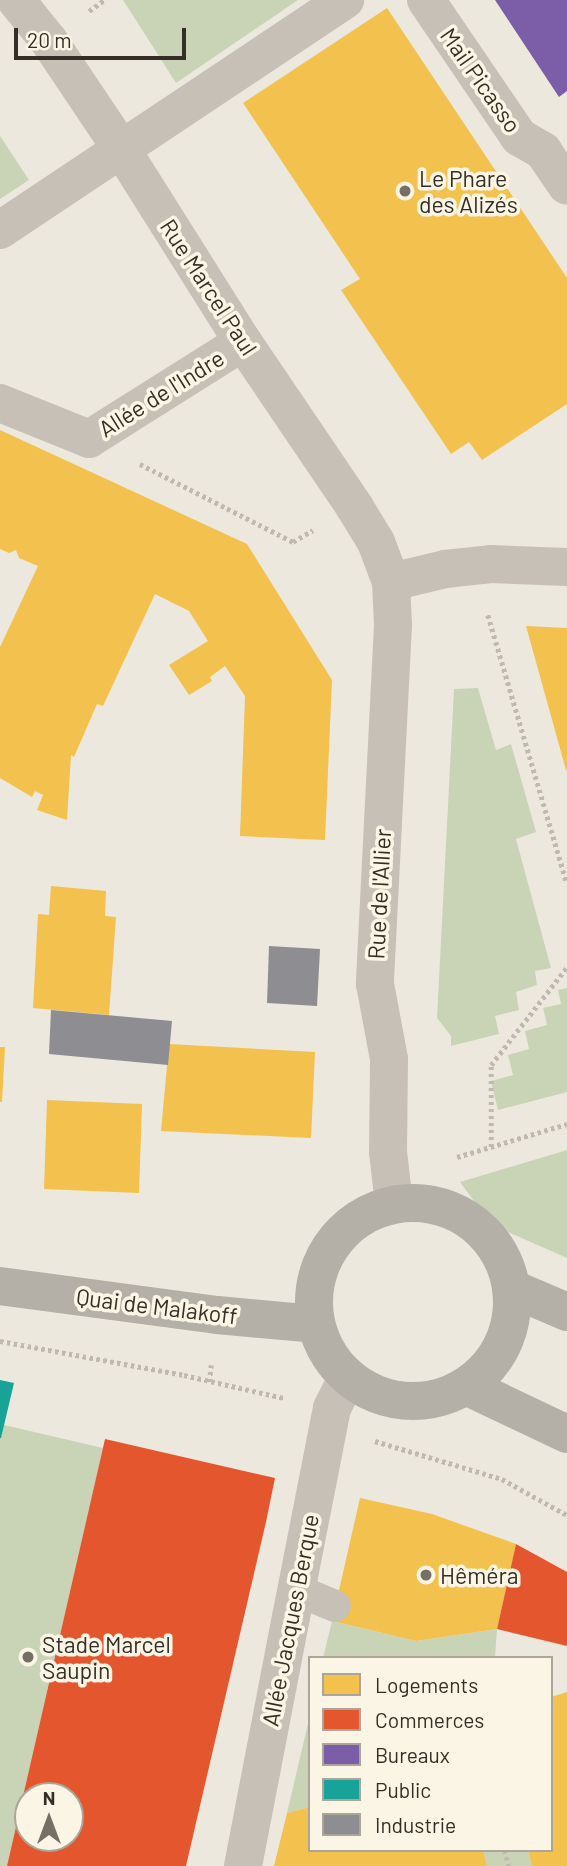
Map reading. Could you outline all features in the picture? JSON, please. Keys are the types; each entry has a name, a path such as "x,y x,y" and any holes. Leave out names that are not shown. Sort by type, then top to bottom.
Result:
{"main road":[{"path":"394,1205 430,1205 463,1217 490,1240 500,1255 512,1288 509,1326 500,1350 485,1370 466,1386 447,1396 405,1402 365,1390 340,1393 315,1324 313,1298 317,1271 329,1247 347,1227 369,1213 394,1205"},
{"name":"Quai de Malakoff","path":"0,1286 217,1315 315,1324"},
{"path":"512,1288 567,1312"},
{"path":"466,1386 567,1434"}],"street":[{"name":"Rue Marcel Paul","path":"16,0 49,41 122,150 243,342 354,506 376,542 391,582"},
{"path":"0,230 345,0"},
{"name":"Mail Picasso","path":"426,0 519,137 543,151 567,186"},
{"name":"Allée de l'Indre","path":"0,402 89,439 243,342"},
{"path":"391,582 445,569 491,564 567,567"},
{"name":"Rue de l'Allier","path":"391,582 393,625 375,984 389,1059 388,1152 394,1205"},
{"name":"Allée Jacques Berque","path":"243,1866 294,1604 340,1393"}],"lane":[{"path":"294,1604 335,1606"}],"path":[{"path":"89,439 293,542 354,506"},
{"path":"487,613 567,883"},
{"path":"491,1147 491,1065 567,967"},
{"path":"457,1157 567,1124"},
{"path":"0,1340 184,1375 340,1393 380,1444 502,1479 567,1515"}],"green space":[{"path":"123,0 298,0 176,83"},
{"path":"0,136 29,180 0,199"},
{"path":"478,688 496,750 511,744 536,832 516,839 551,968 535,971 537,985 516,992 519,1010 495,1016 499,1034 451,1046 451,1036 437,1018 454,689"},
{"path":"567,988 567,1092 498,1110 491,1081 513,1075 508,1055 529,1049 525,1031 547,1025 543,1008 561,1004 558,990"},
{"path":"567,1150 567,1258 508,1232 479,1208 460,1182"},
{"name":"Stade Marcel Saupin","path":"0,1424 103,1448 26,1782 14,1782 14,1836 7,1866 0,1866"},
{"path":"332,1621 416,1641 497,1629 495,1656 323,1656"},
{"path":"308,1724 308,1808 287,1813"},
{"path":"484,1852 528,1852 532,1866 487,1866"}],"building: Logements":[{"name":"Le Phare des Alizés","path":"387,8 567,278 567,404 482,460 469,442 451,454 341,290 360,279 243,103"},
{"path":"0,430 247,544 332,680 325,840 240,836 245,696 225,666 210,677 212,681 189,695 169,665 208,641 189,611 155,594 103,706 97,704 74,757 71,755 67,820 37,810 43,795 35,791 32,797 0,778 0,647 38,566 19,558 16,550 9,553 0,549"},
{"path":"526,626 567,628 567,770 566,770"},
{"path":"51,886 106,891 105,916 116,917 109,1015 33,1008 38,914 49,915"},
{"path":"169,1044 315,1052 311,1138 161,1131"},
{"path":"0,1047 5,1047 2,1102 0,1102"},
{"path":"47,1100 142,1104 139,1193 44,1189"},
{"name":"Hêméra","path":"360,1498 432,1514 516,1544 497,1629 416,1641 332,1621"},
{"path":"567,1692 567,1866 532,1866 528,1852 553,1852 553,1696"},
{"path":"308,1808 308,1852 484,1852 487,1866 274,1866 287,1813"}],"building: Commerces":[{"path":"105,1439 275,1478 186,1866 7,1866 14,1836 14,1852 84,1852 84,1782 26,1782"},
{"path":"516,1544 567,1572 567,1646 497,1629"}],"building: Bureaux":[{"path":"495,0 567,0 567,91 559,97"}],"building: Public":[{"path":"0,1380 14,1383 1,1438 0,1438"}],"building: Industrie":[{"path":"269,946 320,949 317,1006 267,1003"},
{"path":"51,1010 172,1021 168,1065 49,1054"}],"place":[{"name":"Le Phare des Alizés","path":"405,191"},
{"name":"Hêméra","path":"426,1575"},
{"name":"Stade Marcel Saupin","path":"28,1657"}]}
